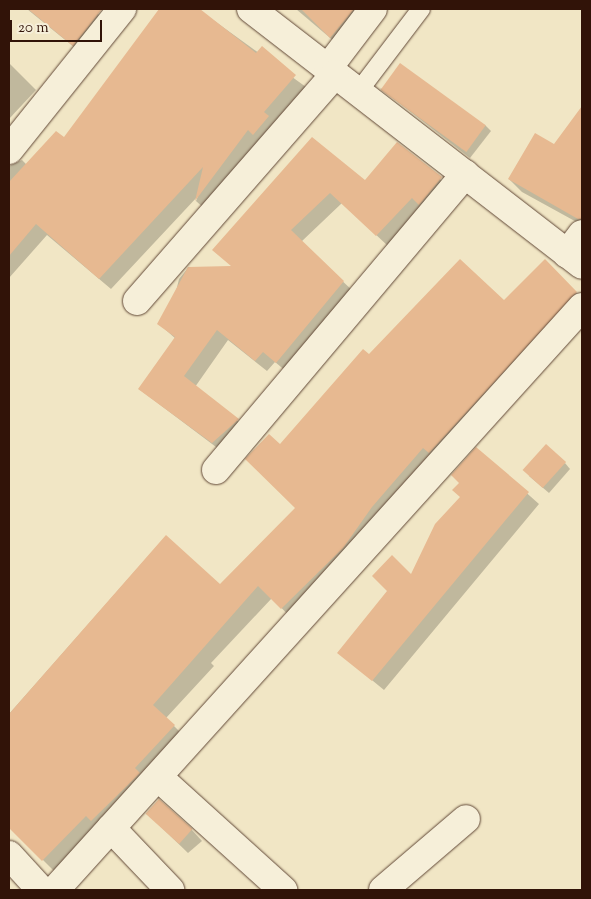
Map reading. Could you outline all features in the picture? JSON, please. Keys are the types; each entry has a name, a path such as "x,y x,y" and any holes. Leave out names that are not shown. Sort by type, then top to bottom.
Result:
{"street":[{"path":"9,150 122,9"},
{"path":"251,9 465,174 577,251"},
{"path":"137,301 331,71 373,9"},
{"path":"216,470 465,174"},
{"path":"55,890 582,307"},
{"path":"158,777 283,890"},
{"path":"383,890 466,819"},
{"path":"111,828 170,890"},
{"path":"9,855 41,890"}],"lane":[{"path":"358,92 421,9"}],"building":[{"path":"28,9 102,9 73,46"},
{"path":"159,9 200,9 256,53 262,46 296,75 264,112 269,116 253,135 248,130 195,201 203,167 99,279 36,224 9,256 9,182 56,131 64,137"},
{"path":"301,9 354,9 330,38"},
{"path":"400,63 486,125 466,152 381,90"},
{"path":"582,106 582,219 578,219 508,179 535,133 554,144"},
{"path":"312,137 365,180 397,142 442,177 419,205 412,198 376,236 330,193 291,230 344,281 276,363 263,352 255,361 217,330 184,376 239,419 212,443 138,389 175,337 157,324 188,267 231,266 212,250"},
{"path":"460,259 504,300 545,259 577,292 429,453 423,448 372,507 343,548 281,609 258,586 153,705 175,725 135,768 140,773 91,821 86,816 42,861 9,828 9,714 166,535 220,584 295,508 245,459 269,434 280,444 363,349 369,354"},
{"path":"546,444 566,462 543,488 523,470"},
{"path":"476,447 529,492 372,681 337,653 387,591 372,576 392,555 411,574 435,524 460,497 452,490 459,483 451,475"},
{"path":"159,799 192,829 179,844 146,814"}]}
